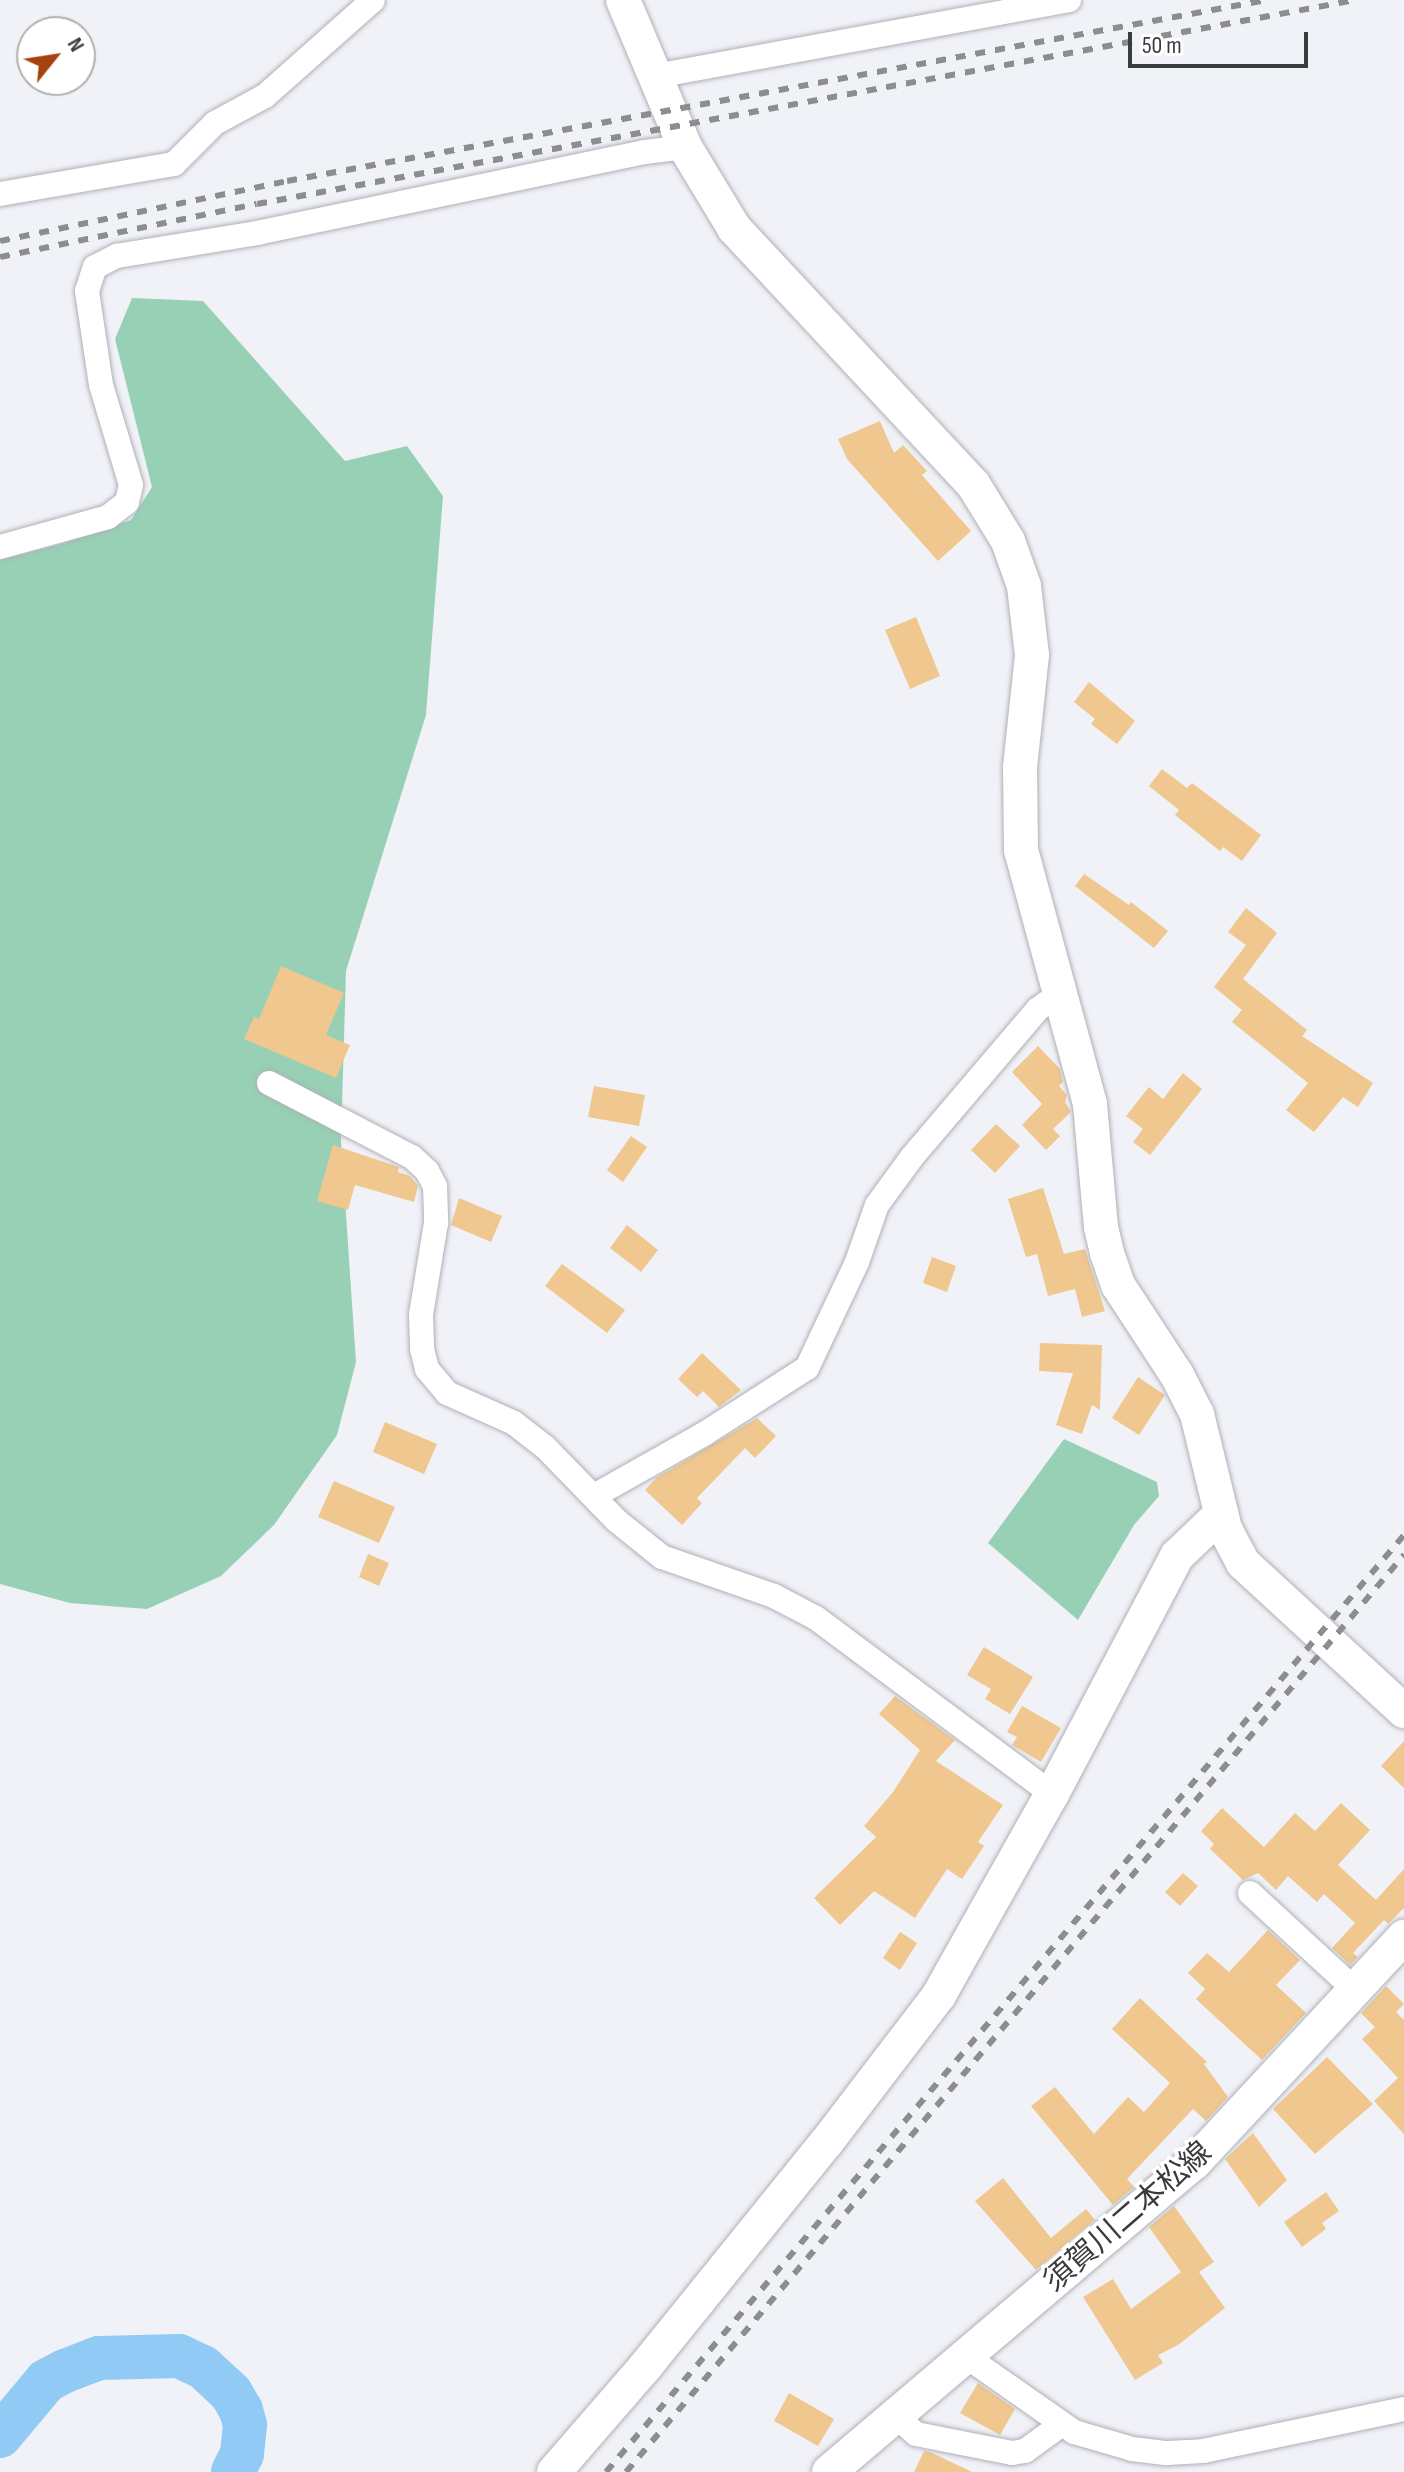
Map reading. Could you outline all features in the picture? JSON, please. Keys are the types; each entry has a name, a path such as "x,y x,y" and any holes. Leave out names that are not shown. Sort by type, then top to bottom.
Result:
{"street":[{"path":"0,194 174,164 215,123 265,96 373,0"},
{"path":"623,0 685,147 750,249 973,484 1008,541 1024,586 1032,655 1020,767 1021,850 1090,1104 1101,1227 1107,1253 1118,1285 1177,1375 1197,1414 1221,1514 1243,1563 1404,1711"},
{"path":"656,76 1069,0"},
{"path":"0,547 108,517 127,502 131,485 101,385 87,291 95,267 117,256 257,233 645,152 685,147"},
{"path":"594,1496 704,1434 807,1368 857,1262 877,1205 912,1157 1038,1009 1062,992"},
{"path":"269,1083 412,1157 427,1171 435,1186 436,1223 421,1315 422,1349 427,1369 447,1393 514,1423 545,1447 662,1557 774,1596 816,1618 1052,1794"},
{"path":"554,2472 645,2367 807,2166 939,1995 1052,1794 1177,1556 1221,1514"},
{"path":"1250,1893 1355,1990"},
{"name":"須賀川二本松線","path":"829,2472 1194,2163 1404,1937"},
{"path":"967,2357 1062,2424 1105,2443 1167,2453 1203,2451 1404,2409"},
{"path":"896,2416 916,2434 1012,2453 1025,2451 1043,2441 1062,2424"}],"green space":[{"path":"132,298 203,301 345,461 407,446 443,496 426,715 346,971 341,1141 356,1362 337,1435 274,1525 221,1576 147,1609 70,1603 0,1584 0,560 61,544 131,520 152,487 115,339"},
{"path":"1064,1439 1157,1482 1159,1496 1134,1525 1078,1620 988,1543"}],"building":[{"path":"880,421 894,453 903,445 927,471 922,475 971,531 938,561 847,459 838,439"},
{"path":"916,617 940,676 910,689 885,630"},
{"path":"1089,682 1135,721 1117,744 1091,724 1095,719 1074,702"},
{"path":"1162,769 1187,788 1192,783 1261,835 1242,861 1223,847 1220,851 1175,815 1179,810 1149,786"},
{"path":"1084,874 1129,905 1131,902 1168,931 1154,948 1075,886"},
{"path":"1246,908 1277,933 1243,979 1307,1030 1302,1036 1373,1083 1358,1107 1343,1097 1314,1132 1286,1110 1308,1083 1232,1022 1242,1010 1214,987 1246,945 1228,932"},
{"path":"281,966 344,993 326,1035 350,1045 336,1078 244,1039 254,1017 259,1019"},
{"path":"1038,1046 1060,1069 1063,1082 1059,1086 1067,1095 1065,1102 1071,1112 1053,1129 1060,1136 1046,1150 1022,1125 1042,1104 1012,1072"},
{"path":"1183,1073 1202,1089 1150,1155 1133,1142 1143,1129 1126,1116 1149,1087 1163,1099"},
{"path":"594,1086 645,1095 639,1126 588,1117"},
{"path":"996,1124 1020,1146 995,1173 971,1150"},
{"path":"631,1136 647,1147 623,1182 607,1170"},
{"path":"333,1145 399,1167 398,1172 410,1176 418,1186 414,1202 355,1185 348,1210 317,1201"},
{"path":"1043,1188 1064,1254 1085,1249 1105,1311 1082,1317 1075,1289 1048,1296 1037,1254 1026,1257 1008,1199"},
{"path":"459,1198 502,1216 491,1242 451,1225"},
{"path":"627,1225 658,1250 641,1272 610,1248"},
{"path":"932,1257 956,1266 947,1292 923,1283"},
{"path":"562,1264 625,1310 607,1333 545,1286"},
{"path":"1040,1343 1102,1345 1100,1410 1092,1405 1082,1434 1056,1425 1073,1373 1039,1371"},
{"path":"702,1353 741,1390 719,1407 703,1391 697,1397 678,1379"},
{"path":"1138,1377 1165,1395 1139,1435 1112,1418"},
{"path":"757,1418 776,1436 755,1458 745,1448 697,1498 702,1503 682,1525 645,1490 656,1478"},
{"path":"385,1422 437,1444 424,1474 373,1452"},
{"path":"334,1481 395,1507 379,1543 318,1517"},
{"path":"368,1554 389,1563 379,1586 359,1577"},
{"path":"984,1647 1033,1677 1010,1714 985,1699 991,1689 967,1675"},
{"path":"895,1696 955,1740 936,1761 1003,1805 978,1842 984,1846 962,1879 947,1869 915,1918 874,1891 840,1925 814,1898 876,1837 864,1826 893,1792 920,1750 879,1714"},
{"path":"1022,1706 1061,1728 1041,1762 1012,1745 1017,1737 1007,1732"},
{"path":"1404,1741 1404,1788 1381,1766"},
{"path":"1341,1803 1370,1830 1338,1865 1376,1900 1404,1869 1404,1908 1388,1924 1384,1920 1353,1953 1358,1957 1350,1965 1332,1948 1355,1923 1324,1894 1317,1902 1288,1876 1276,1890 1258,1873 1243,1880 1210,1849 1214,1844 1201,1831 1222,1808 1264,1847 1295,1813 1315,1831"},
{"path":"1183,1873 1198,1886 1180,1906 1165,1892"},
{"path":"1268,1930 1300,1960 1276,1985 1306,2013 1262,2060 1196,1999 1205,1989 1188,1973 1207,1953 1229,1972"},
{"path":"900,1932 917,1943 900,1970 883,1958"},
{"path":"1386,1986 1404,2004 1396,2012 1404,2020 1404,2134 1374,2101 1398,2078 1362,2039 1375,2027 1361,2013"},
{"path":"1140,1998 1207,2062 1204,2064 1228,2097 1206,2121 1193,2109 1127,2179 1134,2187 1113,2205 1031,2106 1055,2087 1094,2134 1128,2097 1144,2112 1170,2083 1112,2029"},
{"path":"1327,2057 1373,2104 1315,2154 1273,2109"},
{"path":"1253,2133 1287,2180 1259,2207 1225,2159"},
{"path":"1003,2178 1051,2238 1086,2209 1095,2220 1036,2270 975,2201"},
{"path":"1326,2192 1339,2211 1322,2223 1326,2229 1302,2247 1284,2222"},
{"path":"1174,2206 1214,2262 1199,2272 1225,2308 1178,2345 1158,2355 1163,2363 1135,2380 1083,2297 1113,2279 1131,2309 1181,2272 1149,2227"},
{"path":"978,2383 1015,2409 1000,2435 960,2413"},
{"path":"789,2393 834,2419 818,2446 774,2421"},
{"path":"924,2451 930,2452 972,2472 914,2472"}],"waterway":[{"path":"0,2436 46,2381 65,2371 99,2358 179,2356 203,2367 231,2393 241,2410 245,2425 242,2454 233,2472"}],"railway":[{"path":"0,241 287,181 1266,0"},
{"path":"0,257 257,204 1356,0"},
{"path":"606,2472 1404,1535"},
{"path":"626,2472 1404,1555"}]}
